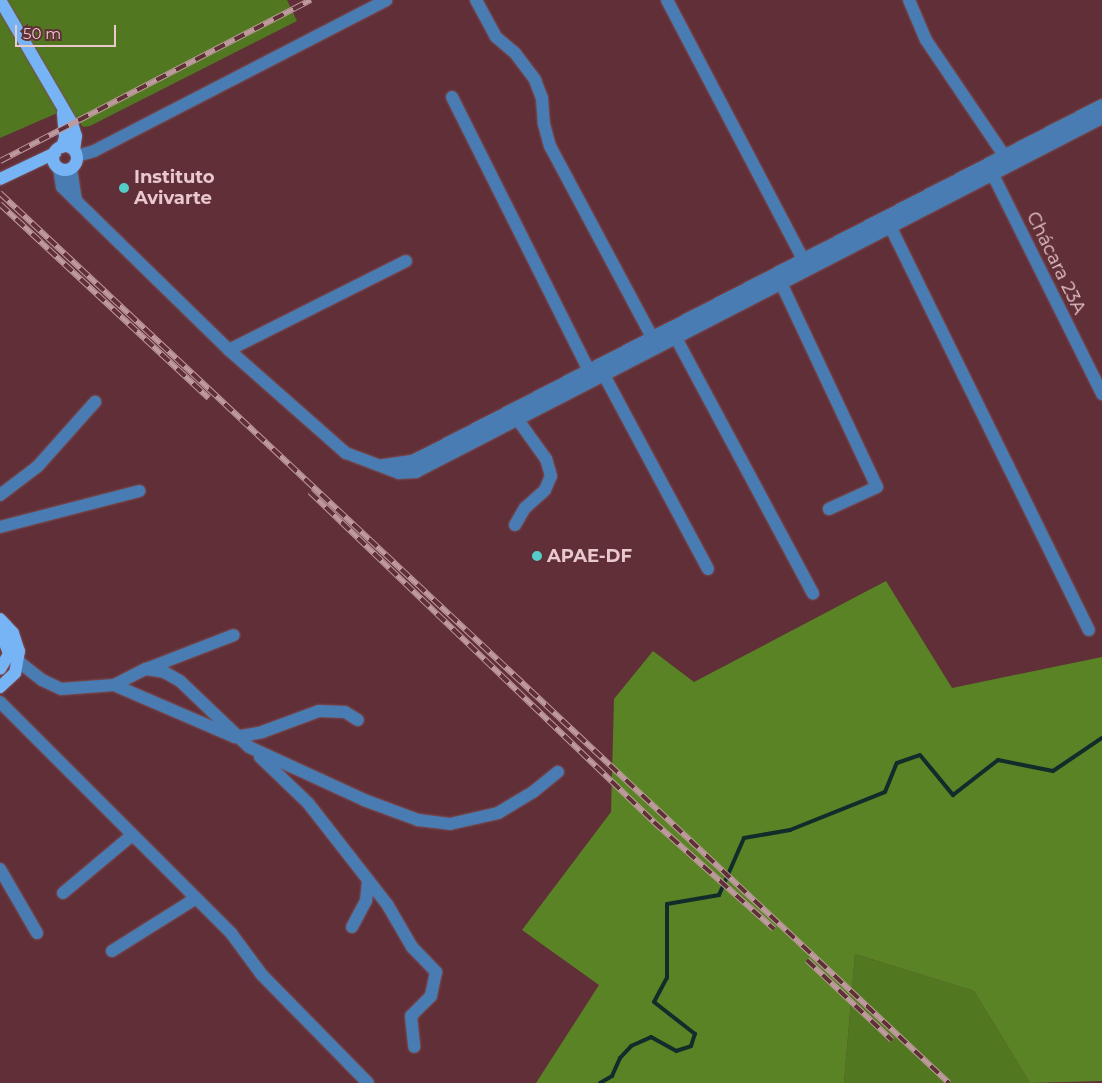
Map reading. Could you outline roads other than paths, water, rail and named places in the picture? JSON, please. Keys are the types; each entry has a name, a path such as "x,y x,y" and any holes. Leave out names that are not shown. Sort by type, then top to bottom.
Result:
{"main road":[{"path":"0,0 12,16 76,136 65,158 26,168 0,179"},
{"path":"11,0 12,16"},
{"path":"0,619 17,642 14,657 14,673 0,687"},
{"path":"0,630 14,657"},
{"path":"0,669 14,657"}],"street":[{"path":"386,0 94,150 65,158 77,202 229,350 337,446 359,461 399,473 416,472 781,283 1102,120"},
{"path":"476,0 490,28 528,70 542,98 544,124 553,153 652,337"},
{"path":"667,0 803,259"},
{"path":"909,0 926,40 1004,155"},
{"path":"452,97 589,370"},
{"path":"375,466 413,461 1102,105"},
{"name":"Chácara 23A","path":"993,175 1102,394"},
{"path":"891,228 1089,630"},
{"path":"229,350 406,261"},
{"path":"781,283 877,487 829,509"},
{"path":"676,338 813,594"},
{"path":"604,375 708,569"},
{"path":"0,495 38,466 95,402"},
{"path":"515,525 526,508 545,490 551,476 546,459 518,420"},
{"path":"0,527 139,491"},
{"path":"14,657 42,680 61,689 114,685 146,669 234,635"},
{"path":"146,669 164,672 180,681 204,701 235,737"},
{"path":"114,685 235,737 249,747 308,803 387,904 412,947 436,972 431,996 411,1016 414,1048"},
{"path":"0,702 131,836 231,933 262,975 368,1083"},
{"path":"235,737 262,732 319,710 345,712 358,720"},
{"path":"249,747 364,800 434,823 450,824 498,813 511,807 558,772"},
{"path":"63,893 131,836"},
{"path":"0,869 37,933"},
{"path":"352,928 366,901 368,882"},
{"path":"112,951 195,899"}],"waterway":[{"path":"600,1083 612,1076 620,1058 631,1046 651,1037 676,1051 691,1046 695,1034 654,1002 667,978 667,904 719,895 744,838 790,830 885,792 897,763 920,755 953,795 998,760 1053,771 1102,738"}],"railway":[{"path":"0,161 311,0"},
{"path":"0,193 949,1083"},
{"path":"0,204 209,398"},
{"path":"310,492 654,822 774,929"},
{"path":"807,960 892,1040"}],"place":[{"name":"Instituto Avivarte","path":"124,188"},
{"name":"APAE-DF","path":"537,556"}]}
